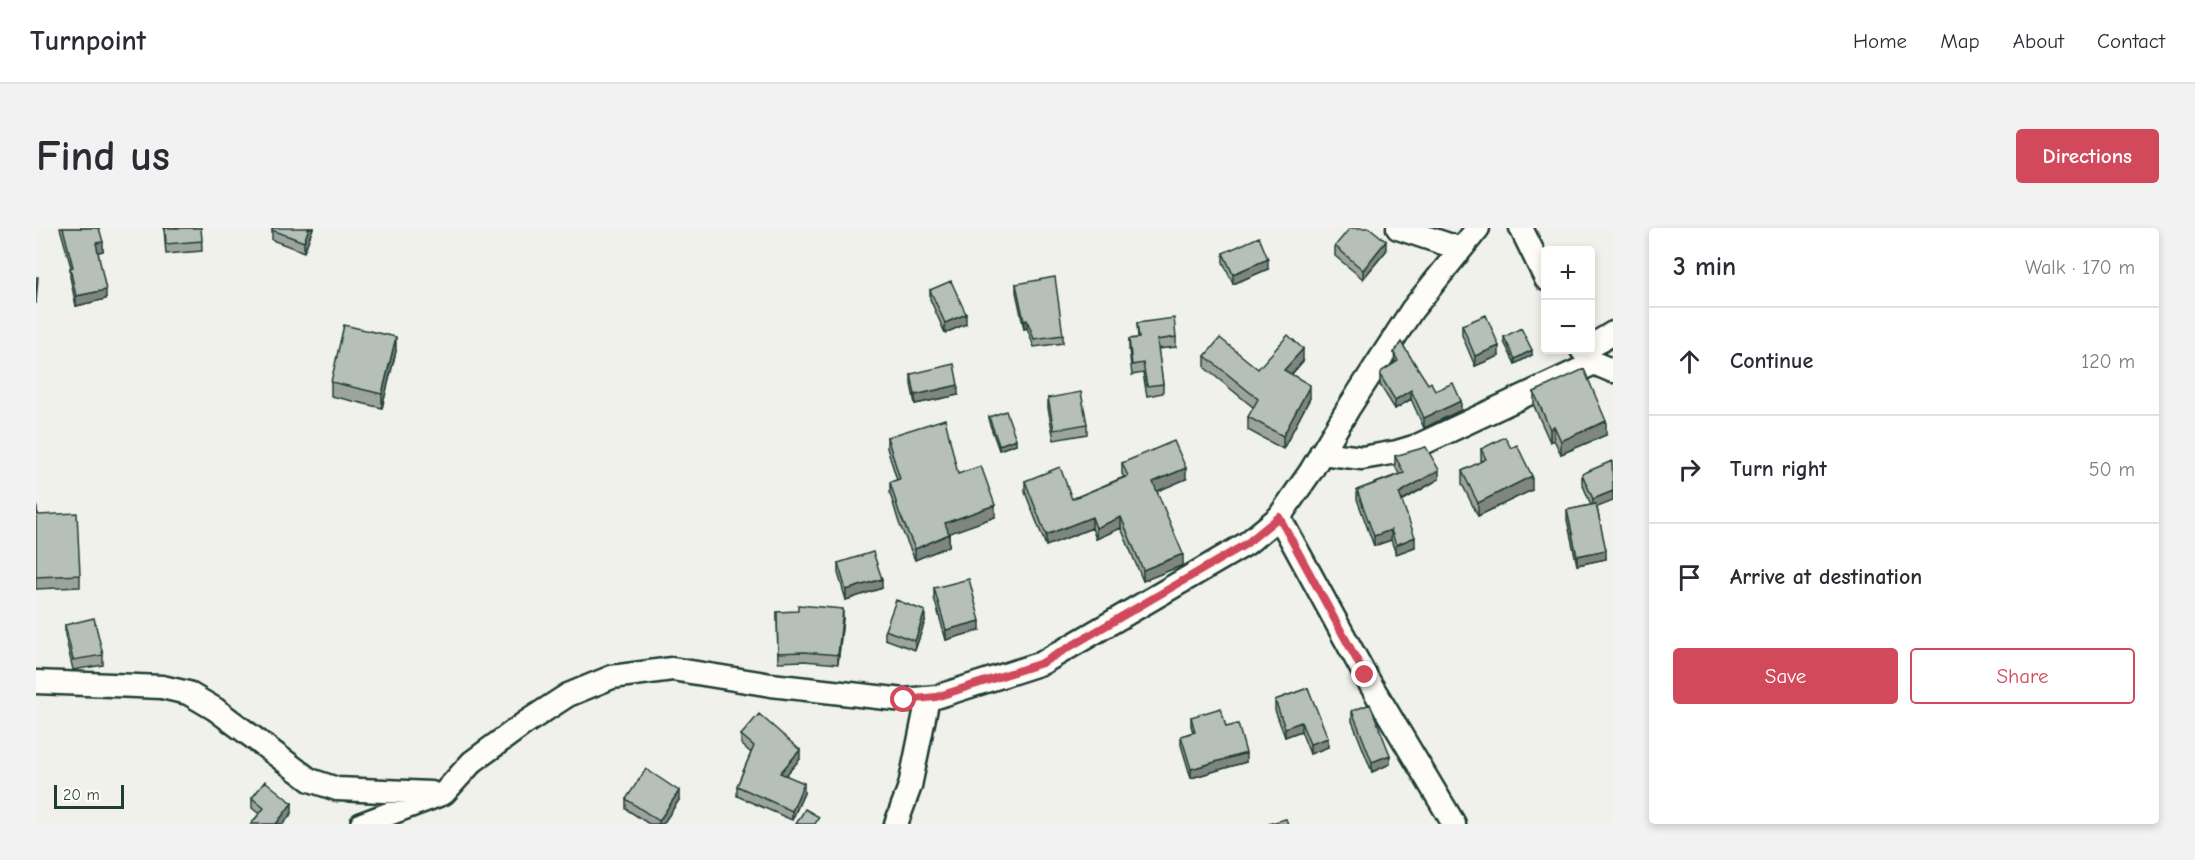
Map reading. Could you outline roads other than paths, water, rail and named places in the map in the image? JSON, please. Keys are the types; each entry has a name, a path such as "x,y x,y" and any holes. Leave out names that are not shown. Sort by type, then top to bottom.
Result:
{"street":[{"path":"1398,228 1461,249"},
{"path":"362,824 444,793 472,762 525,723 568,695 612,677 672,669 771,685 904,700 928,698 1042,663 1246,544 1279,517 1311,471 1412,310 1478,228"},
{"path":"1521,228 1541,270"},
{"path":"1321,453 1362,458 1417,446 1592,355 1613,333"},
{"path":"1279,517 1365,675 1454,824"},
{"path":"36,682 162,687 188,693 215,709 310,780 337,789 444,793"},
{"path":"896,824 910,786 928,698"}]}
